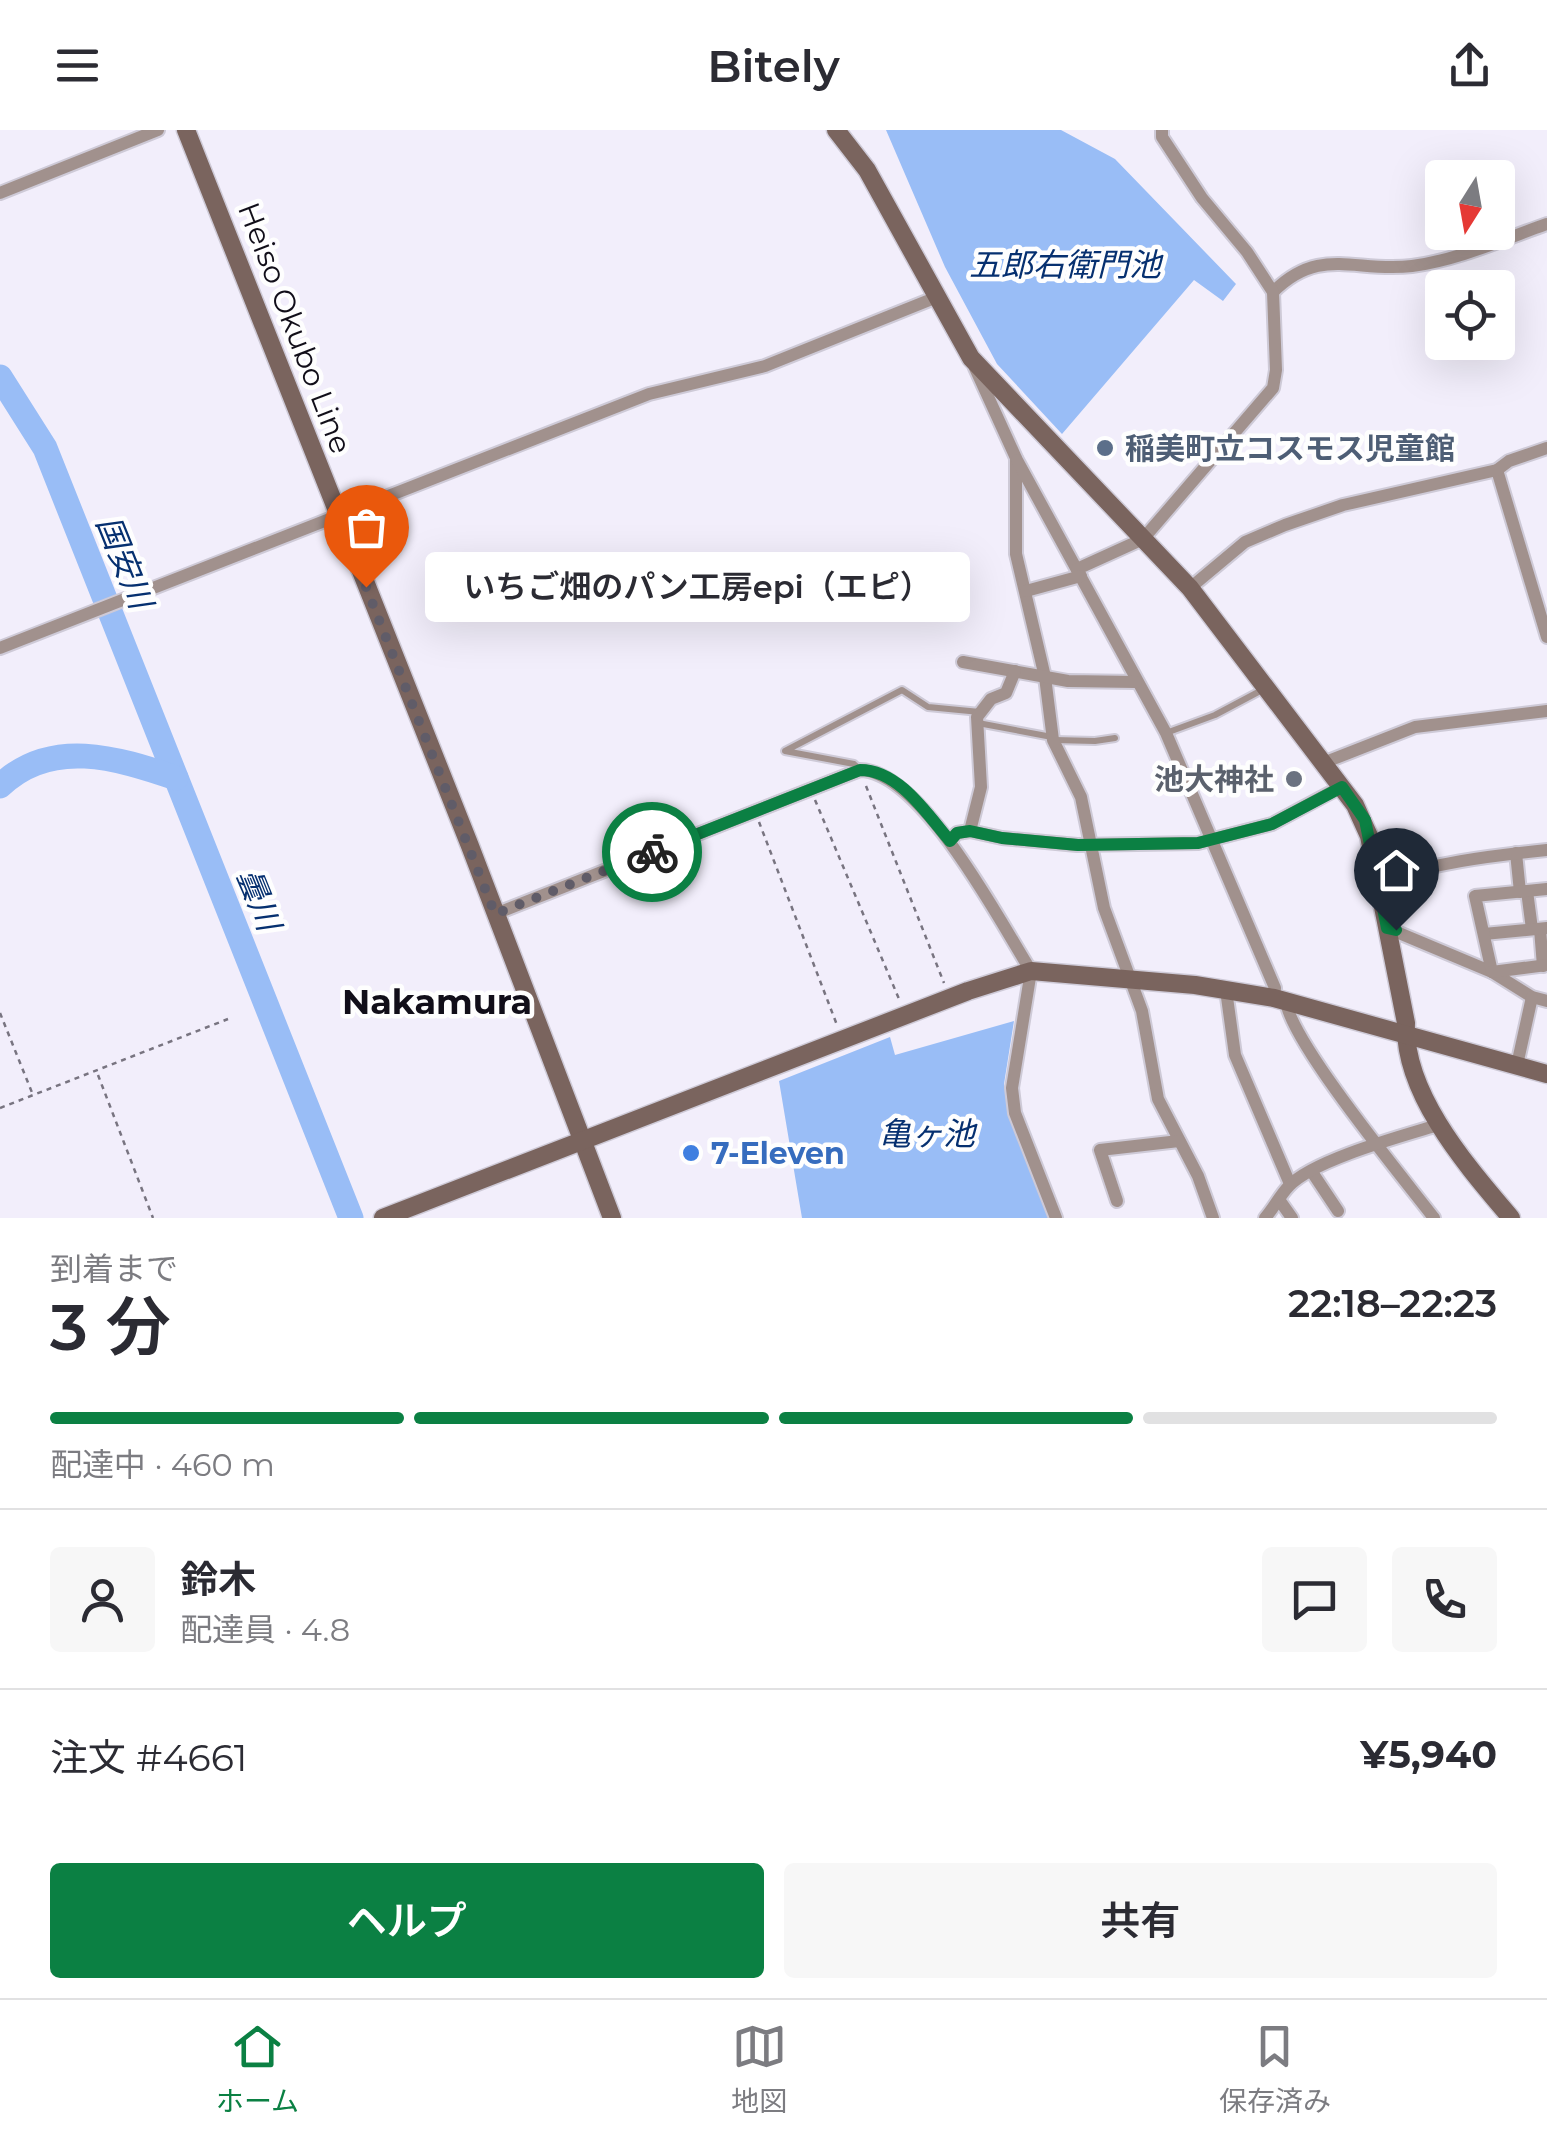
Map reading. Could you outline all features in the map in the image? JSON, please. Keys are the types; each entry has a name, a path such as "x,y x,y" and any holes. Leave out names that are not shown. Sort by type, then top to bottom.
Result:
{"street":[{"path":"0,192 158,130"},
{"name":"Heiso Okubo Line","path":"186,130 612,1218"},
{"path":"836,130 867,170 937,297 1016,458 1166,733 1280,999 1318,1062 1434,1218"},
{"path":"1026,591 1079,573 1143,539 1273,388 1273,292 1247,252 1202,198 1162,137 1162,130"},
{"path":"1273,292 1292,273 1315,264 1411,266 1462,254 1547,224"},
{"path":"0,648 649,394 765,366 937,297"},
{"path":"970,358 1190,588 1365,820 1406,1048 1438,1125 1511,1218"},
{"path":"1190,588 1245,542 1286,525 1343,505 1498,470 1509,461 1547,448"},
{"path":"1016,458 1016,554 1045,677 1053,739 1081,797 1104,908 1142,1010 1158,1100 1198,1176 1214,1218"},
{"path":"1498,470 1547,637"},
{"path":"964,662 1068,681 1136,682"},
{"path":"970,831 981,787 979,717 990,699 1006,693 1015,670"},
{"path":"1324,764 1415,727 1547,711"},
{"path":"495,914 860,770 872,770 894,780 950,841 1031,972 1012,1088 1015,1113 1056,1218"},
{"path":"950,841 957,833 970,831 1002,838 1092,844 1172,845 1212,840 1272,824 1342,787"},
{"path":"1377,882 1462,859 1547,850"},
{"path":"1492,972 1545,966 1540,929 1524,891 1516,853"},
{"path":"1492,972 1475,896 1547,889"},
{"path":"1387,928 1492,972 1532,997 1547,1001"},
{"path":"1484,934 1540,929"},
{"path":"387,1216 950,998 1031,972 1226,990 1280,999 1547,1074"},
{"path":"1226,990 1235,1055 1290,1184"},
{"path":"1517,1065 1532,997"},
{"path":"1265,1218 1290,1184 1312,1172 1378,1144 1438,1125"},
{"path":"1117,1202 1100,1150 1178,1141"},
{"path":"1312,1172 1338,1211"},
{"path":"1280,1201 1292,1218"}],"lane":[{"path":"1166,733 1215,716 1267,687"},
{"path":"860,770 854,764 785,751 902,690 928,707 1053,739 1115,738"}],"path":[{"path":"860,770 950,998"},
{"path":"810,789 906,1015"},
{"path":"755,811 843,1039"},
{"path":"0,1013 33,1096"},
{"path":"0,1108 228,1019"},
{"path":"97,1072 153,1218"}],"water":[{"name":"五郎右衛門池","path":"886,130 1061,130 1115,159 1236,284 1223,301 1194,280 1062,434 997,364 945,267"},
{"name":"亀ヶ池","path":"1014,1021 1004,1084 1011,1118 1051,1218 802,1218 779,1081 890,1037 895,1055"}],"waterway":[{"name":"曇川","path":"0,377 45,448 351,1218"},
{"name":"曇川","path":"0,786 41,761 63,757 108,759 176,778"}],"way so far":[{"path":"366,587 495,914 652,852"}],"place":[{"name":"稲美町立コスモス児童館","path":"1105,448"},
{"name":"いちご畑のパン工房epi（エピ）","path":"366,587"},
{"name":"池大神社","path":"1294,779"},
{"name":"7-Eleven","path":"691,1153"}],"district":[{"name":"Nakamura","path":"437,1001"}],"route":[{"path":"652,852 860,770 872,770 894,780 950,841 957,833 970,831 1078,845 1198,843 1272,824 1342,787 1365,820 1387,928 1396,930"}],"water label":[{"name":"国安川","path":"125,562"}]}
